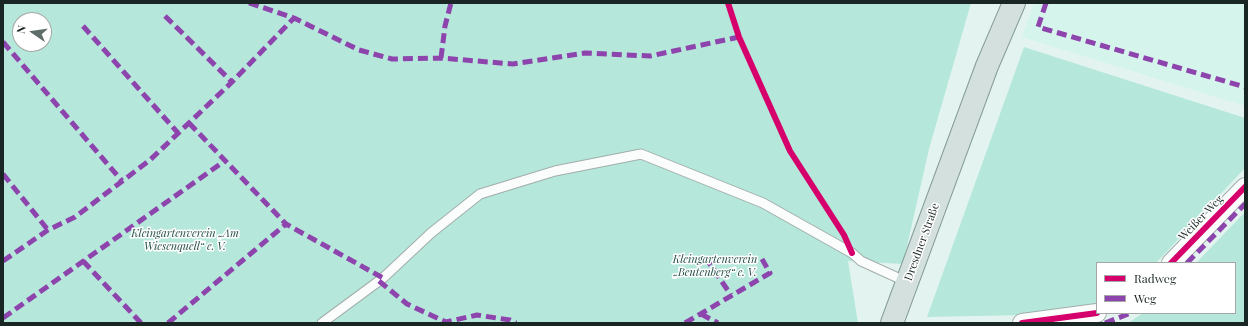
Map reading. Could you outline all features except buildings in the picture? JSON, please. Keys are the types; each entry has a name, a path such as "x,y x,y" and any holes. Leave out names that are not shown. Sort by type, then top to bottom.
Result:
{"main road":[{"path":"987,66 1001,3"},
{"path":"987,66 1014,3"},
{"name":"Dresdner Straße","path":"892,323 987,66"}],"street":[{"name":"Weißer Weg","path":"1172,262 1245,187"},
{"path":"1022,323 1096,313"}],"lane":[{"path":"322,323 383,278 431,233 480,194 556,171 641,154 763,203 852,253 861,261 907,282"}],"shaded area":[{"path":"1034,3 1245,3 1245,106 1022,37"}],"green space":[{"path":"3,3 971,3 929,149 903,264 848,261 858,323 3,323"},
{"path":"1024,47 1245,118 1245,168 1157,262 1096,262 1096,303 1074,314 927,317"},
{"path":"1245,212 1245,323 1128,323 1142,314 1236,314 1236,262 1197,262"}],"marked path":[{"path":"249,3 294,18 359,50 392,59 441,58 513,64 585,53 650,56 739,37"},
{"path":"441,58 445,26 451,3"},
{"path":"1046,3 1038,27 1245,87"},
{"path":"165,16 232,82"},
{"path":"3,261 48,230 75,217 150,160 232,82 294,18"},
{"path":"83,26 178,133"},
{"path":"3,42 122,181"},
{"path":"189,123 286,224 383,278"},
{"path":"3,318 226,160"},
{"path":"3,174 48,230"},
{"path":"1188,262 1245,204"},
{"path":"168,323 286,224"},
{"path":"705,257 731,295"},
{"path":"685,323 770,273 762,259"},
{"path":"83,261 141,323"},
{"path":"379,281 407,304 446,322 477,315 510,320 516,323"},
{"path":"701,314 718,323"},
{"path":"1105,323 1128,314"}],"cycle path":[{"path":"728,3 739,37 790,151 844,235 852,253"},
{"path":"1172,262 1245,187"},
{"path":"1022,323 1096,313"}],"park label":[{"name":"Kleingartenverein „Am Wiesenquell“ e. V.","path":"185,240"},
{"name":"Kleingartenverein „Beutenberg“ e. V.","path":"715,266"}]}
